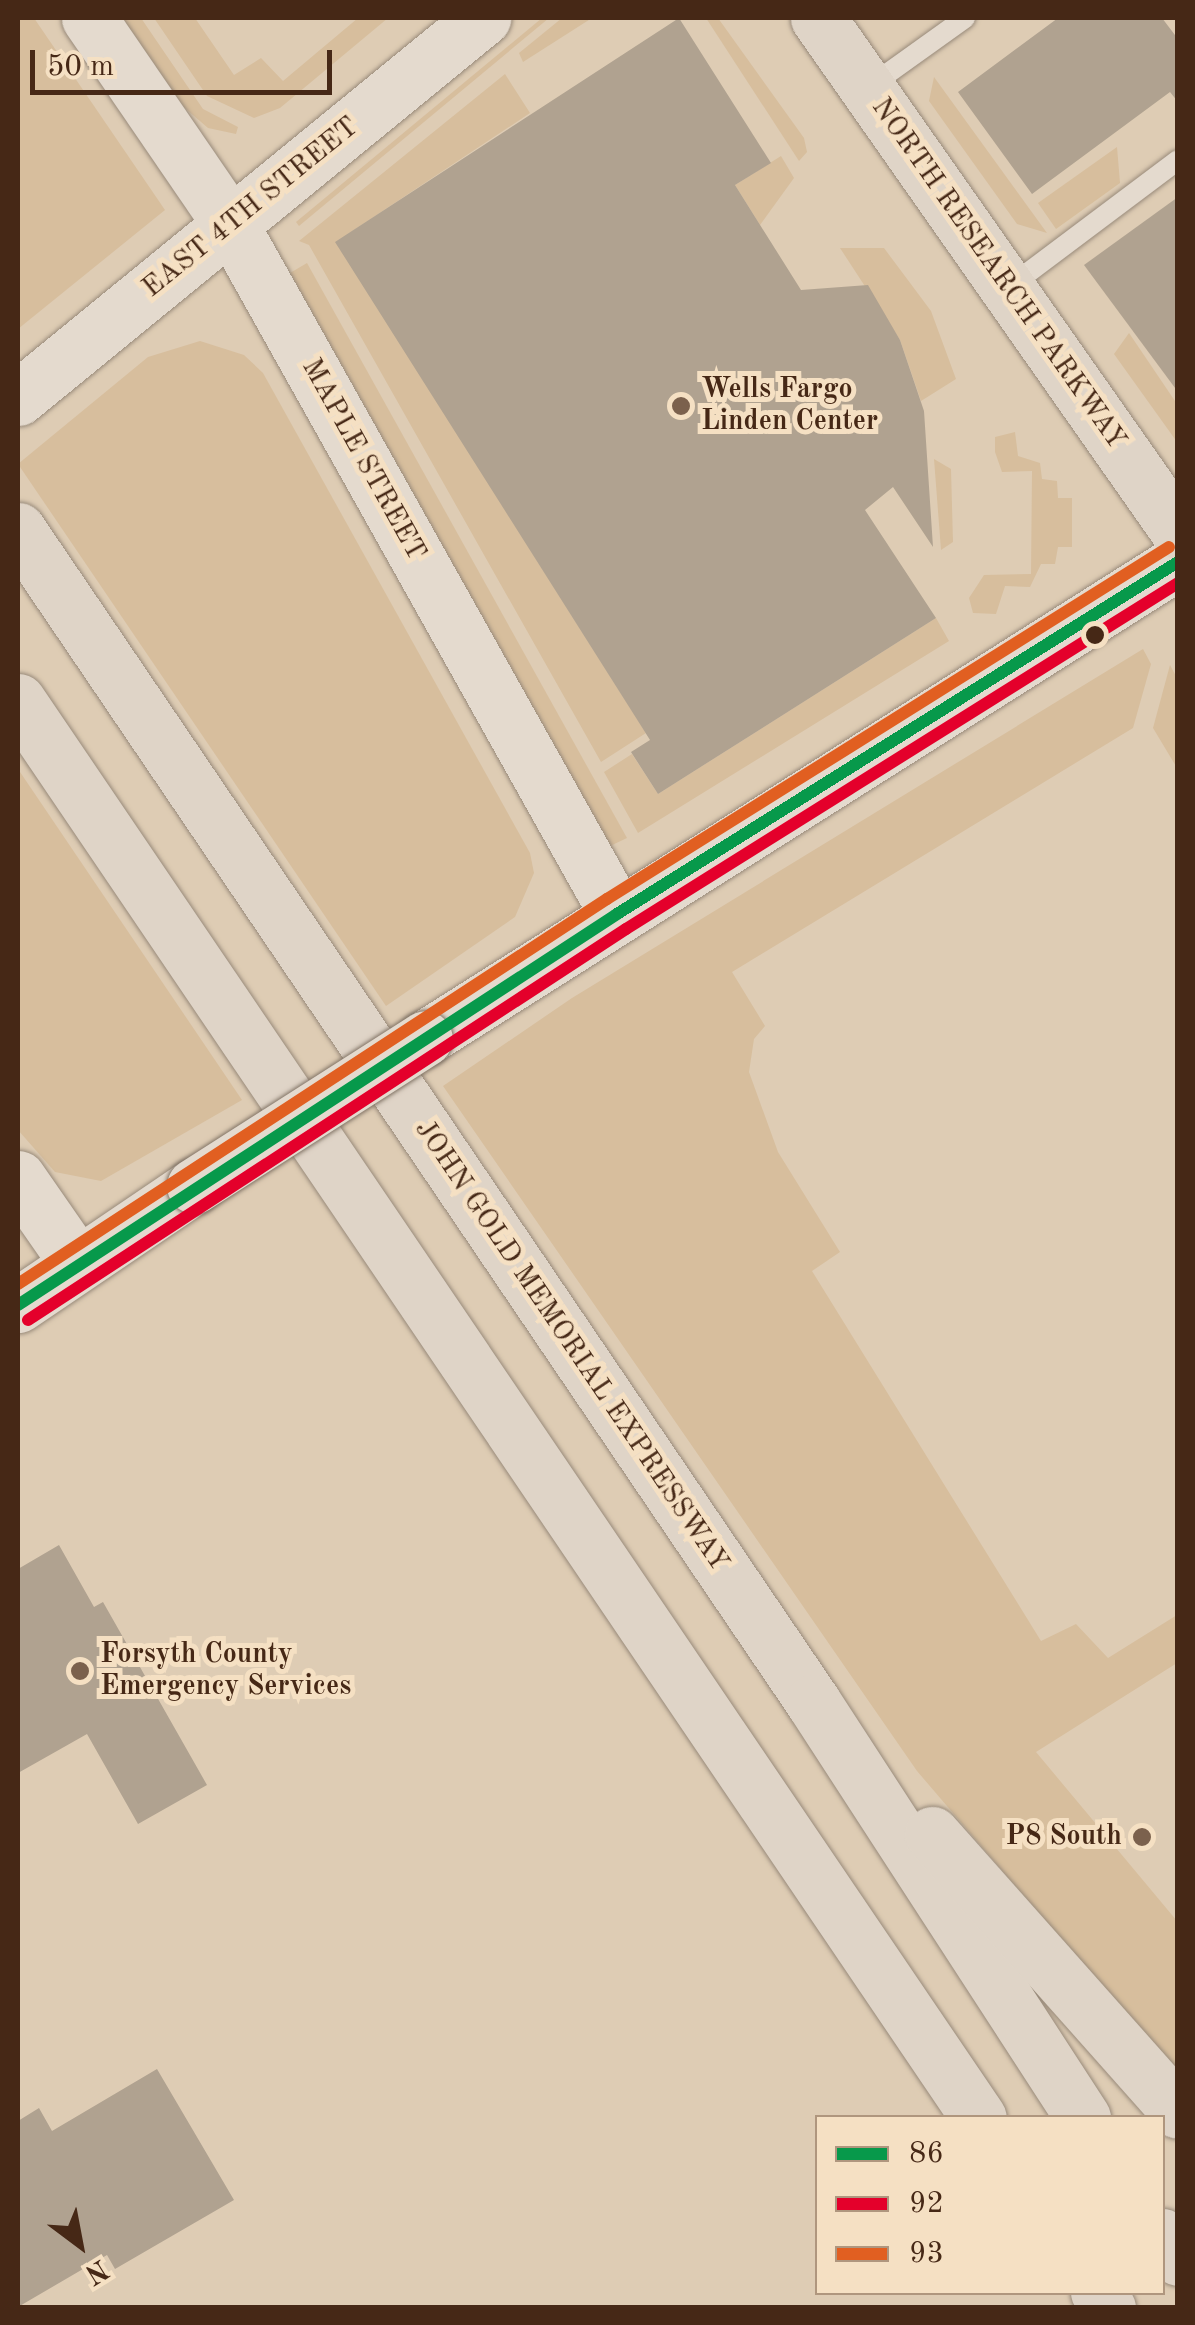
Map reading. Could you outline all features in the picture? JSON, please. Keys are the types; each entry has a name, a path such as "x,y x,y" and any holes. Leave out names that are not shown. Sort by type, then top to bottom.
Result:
{"main road":[{"name":"NORTH RESEARCH PARKWAY","path":"818,18 1178,531"},
{"name":"JOHN GOLD MEMORIAL EXPRESSWAY","path":"18,530 813,1702 1081,2115"},
{"path":"18,701 977,2115"},
{"path":"813,1702 1178,2110"}],"street":[{"name":"MAPLE STREET","path":"89,18 231,226 618,914"},
{"name":"EAST 4TH STREET","path":"30,388 483,18"},
{"path":"18,1305 460,1015 1178,562"},
{"path":"18,1178 77,1264"}],"lane":[{"path":"868,88 965,18"},
{"path":"1007,288 1178,160"}],"shaded area":[{"path":"18,18 34,18 165,210 18,329"},
{"path":"122,18 141,18 203,109 238,127 236,134 208,128 179,103"},
{"path":"154,18 195,18 234,75 261,58 283,81 358,18 388,18 280,108 254,118 207,96"},
{"path":"542,18 549,18 299,226 296,222"},
{"path":"562,18 592,18 523,62 519,53"},
{"path":"706,18 718,18 804,138 807,152 799,161"},
{"path":"505,74 530,113 336,242 646,733 601,762 309,245 299,241"},
{"path":"934,77 1047,233 1017,224 929,101"},
{"path":"1117,147 1120,183 1056,229 1038,203"},
{"path":"781,156 794,178 760,225 735,185"},
{"path":"840,248 884,248 931,311 956,379 921,401 900,340"},
{"path":"307,263 627,838 610,846 290,273"},
{"path":"1129,333 1177,404 1177,442 1114,354"},
{"path":"200,341 244,355 263,373 530,853 534,873 515,917 386,1006 18,464 148,357"},
{"path":"1015,432 1018,456 1040,463 1042,479 1057,481 1058,498 1072,498 1072,547 1058,547 1055,564 1041,564 1030,587 1005,586 996,614 973,613 969,598 984,575 1031,574 1032,471 1002,472 995,452 995,437"},
{"path":"934,459 951,469 953,542 941,550"},
{"path":"936,618 949,641 638,833 604,772 632,754 658,794"},
{"path":"1143,649 1151,664 1133,728 732,972 765,1026 754,1039 749,1072 778,1152 840,1252 812,1271 1041,1641 1076,1624 1108,1658 1177,1615 1177,1663 1036,1752 1177,1921 1177,2075 917,1771 443,1086 572,998"},
{"path":"1170,665 1177,678 1177,768 1153,728"},
{"path":"18,769 242,1100 101,1181 55,1172 18,1130"}],"building":[{"name":"Wells Fargo Linden Center","path":"679,18 771,163 735,185 801,290 868,285 900,340 924,411 933,547 893,487 865,510 936,618 658,794 631,752 650,740 335,242"},
{"path":"1058,18 1162,18 1178,39 1178,102 1170,92 1032,194 958,92"},
{"path":"1178,197 1178,392 1084,265"},
{"name":"Forsyth County Emergency Services","path":"59,1545 94,1607 103,1602 207,1785 138,1824 87,1734 18,1773 18,1569"},
{"path":"157,2069 234,2200 115,2269 107,2255 18,2307 18,2121 39,2108 52,2131"}],"transit line":[{"name":"93","path":"18,1284 607,899 1169,547"},
{"name":"86","path":"18,1305 617,914 1178,562"},
{"name":"92","path":"28,1320 626,929 1178,583"}],"place":[{"name":"Wells Fargo Linden Center","path":"681,406"},
{"name":"Forsyth County Emergency Services","path":"80,1671"},
{"name":"P8 South","path":"1142,1837"}]}
